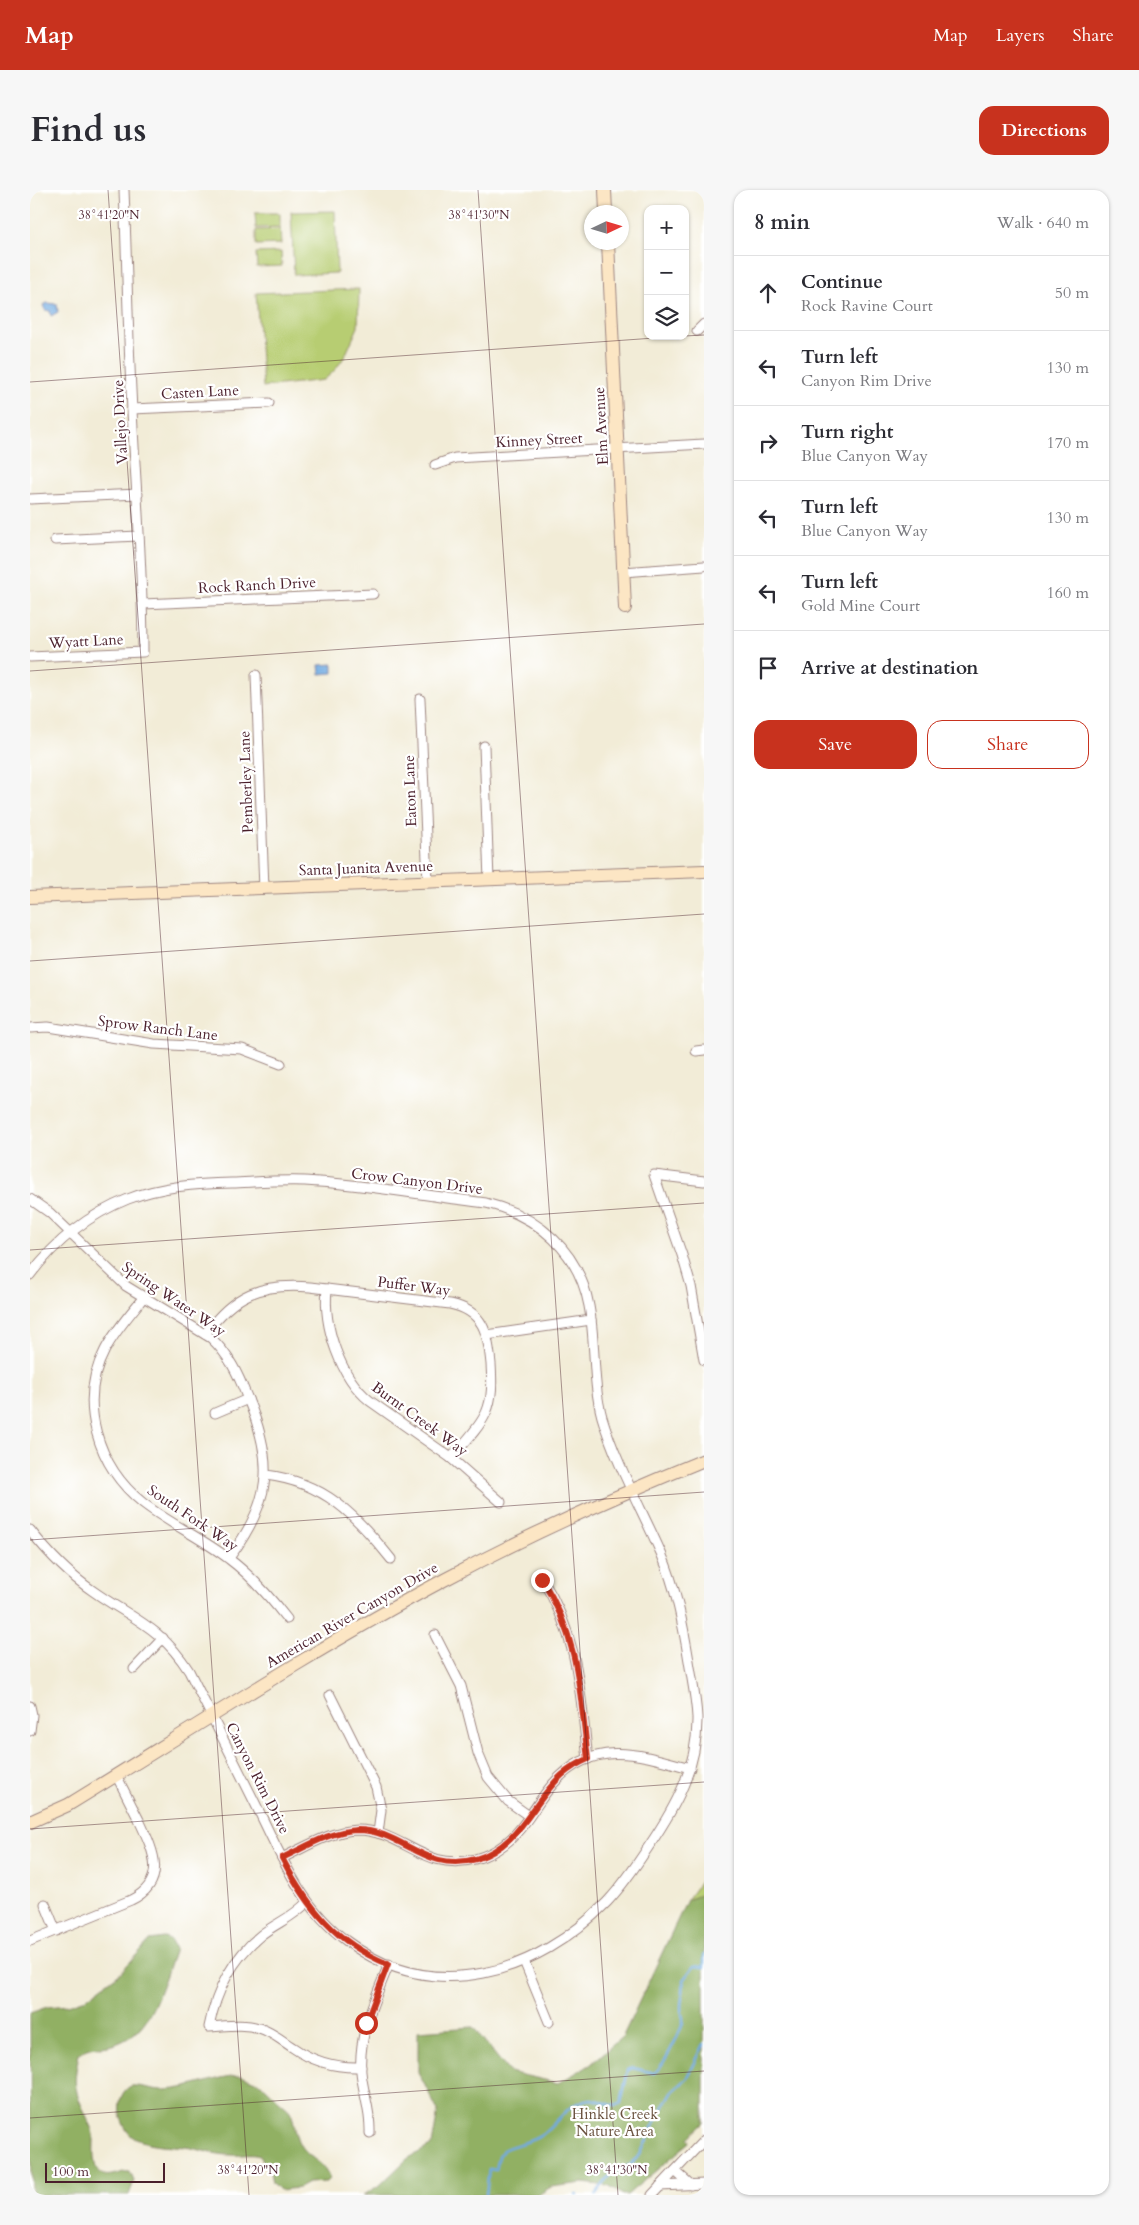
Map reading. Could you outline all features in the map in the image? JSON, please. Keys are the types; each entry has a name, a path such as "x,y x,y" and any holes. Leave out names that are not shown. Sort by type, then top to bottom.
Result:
{"street":[{"name":"Vallejo Drive","path":"124,190 132,410 143,604 143,652"},
{"path":"605,190 606,205"},
{"name":"Elm Avenue","path":"608,250 625,608"},
{"path":"697,332 704,324"},
{"name":"Casten Lane","path":"132,410 269,403"},
{"name":"Kinney Street","path":"436,465 455,458 704,444"},
{"path":"30,498 138,494"},
{"path":"55,540 138,536"},
{"path":"623,572 704,566"},
{"name":"Rock Ranch Drive","path":"143,604 373,594"},
{"name":"Wyatt Lane","path":"30,658 143,652"},
{"name":"Pemberley Lane","path":"256,675 264,889"},
{"name":"Eaton Lane","path":"420,700 428,882"},
{"path":"484,746 489,880"},
{"name":"Santa Juanita Avenue","path":"30,897 704,870"},
{"name":"Sprow Ranch Lane","path":"30,1028 48,1027 154,1044 242,1050 281,1064"},
{"path":"704,1181 654,1175 684,1263 704,1360"},
{"name":"Crow Canyon Drive","path":"30,1275 55,1246 70,1233 101,1212 128,1199 157,1190 195,1184 307,1181 486,1203 506,1208 524,1216 560,1245 581,1279 589,1305 598,1401 610,1438 633,1490"},
{"name":"Spring Water Way","path":"30,1199 44,1208 111,1273 143,1298 205,1334 228,1357 248,1399 262,1436 266,1455 264,1491 256,1516 243,1540 229,1558"},
{"name":"Puffer Way","path":"205,1334 224,1310 236,1300 250,1294 287,1286 456,1305 473,1314 482,1323 487,1335 492,1382 489,1405 478,1426 451,1458"},
{"name":"Burnt Creek Way","path":"327,1289 327,1321 346,1370 354,1384 370,1401 451,1458 501,1502"},
{"name":"South Fork Way","path":"143,1298 111,1340 100,1361 92,1396 92,1408 98,1438 112,1468 131,1492 154,1511 229,1558 256,1583 287,1619"},
{"path":"487,1335 591,1320"},
{"path":"215,1413 248,1399"},
{"name":"American River Canyon Drive","path":"30,1822 68,1805 360,1627 444,1580 549,1528 704,1460"},
{"path":"266,1475 293,1480 323,1493 356,1517 391,1559"},
{"name":"Canyon Rim Drive","path":"212,1716 282,1858 307,1902 325,1922 349,1943 388,1964 423,1974 460,1976 498,1970 524,1962 553,1946 576,1930 620,1887 669,1816 678,1800 690,1768 696,1736 697,1717 682,1616 671,1577 633,1490"},
{"path":"30,1530 41,1545 73,1576 94,1592 141,1620 163,1638 189,1672 212,1716"},
{"path":"542,1580 560,1611 574,1650 588,1759"},
{"path":"435,1635 461,1686 478,1753 488,1776 508,1801 529,1816"},
{"path":"134,1669 163,1638"},
{"path":"330,1695 378,1794 381,1818 378,1833"},
{"path":"30,1706 32,1715 30,1731"},
{"path":"282,1858 333,1834 355,1830 378,1833 394,1839 429,1858 452,1862 486,1856 505,1844 561,1776 588,1759 614,1753 633,1753 690,1768"},
{"path":"30,1942 136,1897 146,1889 152,1878 155,1860 152,1848 116,1775"},
{"path":"307,1902 291,1917 261,1935 239,1958 229,1971 216,1997 209,2027 240,2025 257,2028 273,2034 314,2060 340,2066 361,2067"},
{"path":"44,1904 56,1931"},
{"path":"524,1962 549,2022"},
{"path":"370,2133 370,2116 361,2067 361,2047 366,2023 388,1964"},
{"path":"652,2195 704,2140"},
{"path":"674,2171 691,2185"},
{"path":"660,2186 704,2184"}],"green space":[{"path":"335,211 337,273 294,275 291,212"},
{"path":"255,213 280,213 280,227 256,228"},
{"path":"280,229 281,244 256,245 256,230"},
{"path":"281,252 282,266 257,267 256,253"},
{"path":"359,289 358,327 345,356 335,370 324,380 263,387 256,293"},
{"path":"704,1876 704,1894 687,1900"},
{"name":"Hinkle Creek Nature Area","path":"704,1894 704,2123 688,2138 690,2142 627,2195 623,2195 608,2186 583,2183 551,2187 538,2195 363,2195 380,2185 407,2159 432,2145 438,2111 418,2072 418,2031 473,2027 509,2072 558,2083 590,2065 623,2036 687,1900"},
{"path":"164,1938 170,1940 175,1949 157,1999 147,2019 133,2035 123,2041 83,2051 79,2054 76,2071 75,2084 78,2095 93,2133 94,2158 97,2170 107,2176 130,2172 134,2181 129,2195 31,2195 30,2013 47,2007 68,2005 86,1999 121,1972 150,1940"},
{"path":"240,2075 262,2084 290,2111 299,2144 325,2169 329,2179 326,2182 308,2183 299,2188 279,2190 272,2183 270,2172 260,2156 224,2155 185,2147 148,2143 131,2135 121,2118 120,2101 123,2093 129,2087 136,2086 161,2090 175,2089"}],"water":[{"path":"47,303 57,304 58,312 51,316 50,311 45,310 43,305"},
{"path":"333,664 333,673 320,674 319,665"}],"waterway":[{"path":"486,2195 489,2169 496,2170 499,2156 503,2150 539,2137 570,2108 583,2101 593,2099 616,2106 621,2103 628,2070 633,2068 654,2073 658,2070 683,2023 681,2007 684,1988 683,1980 694,1966 704,1967 704,1955"},
{"path":"595,2195 612,2173 628,2166 640,2155 655,2122 672,2092 687,2079 704,2044"}],"route":[{"path":"366,2023 388,1964 365,1953 334,1931 307,1902 282,1858 327,1836 355,1830 389,1836 418,1854 440,1861 463,1861 486,1856 505,1844 518,1832 552,1785 561,1776 576,1764 588,1759 574,1650 560,1611 542,1580"}]}
